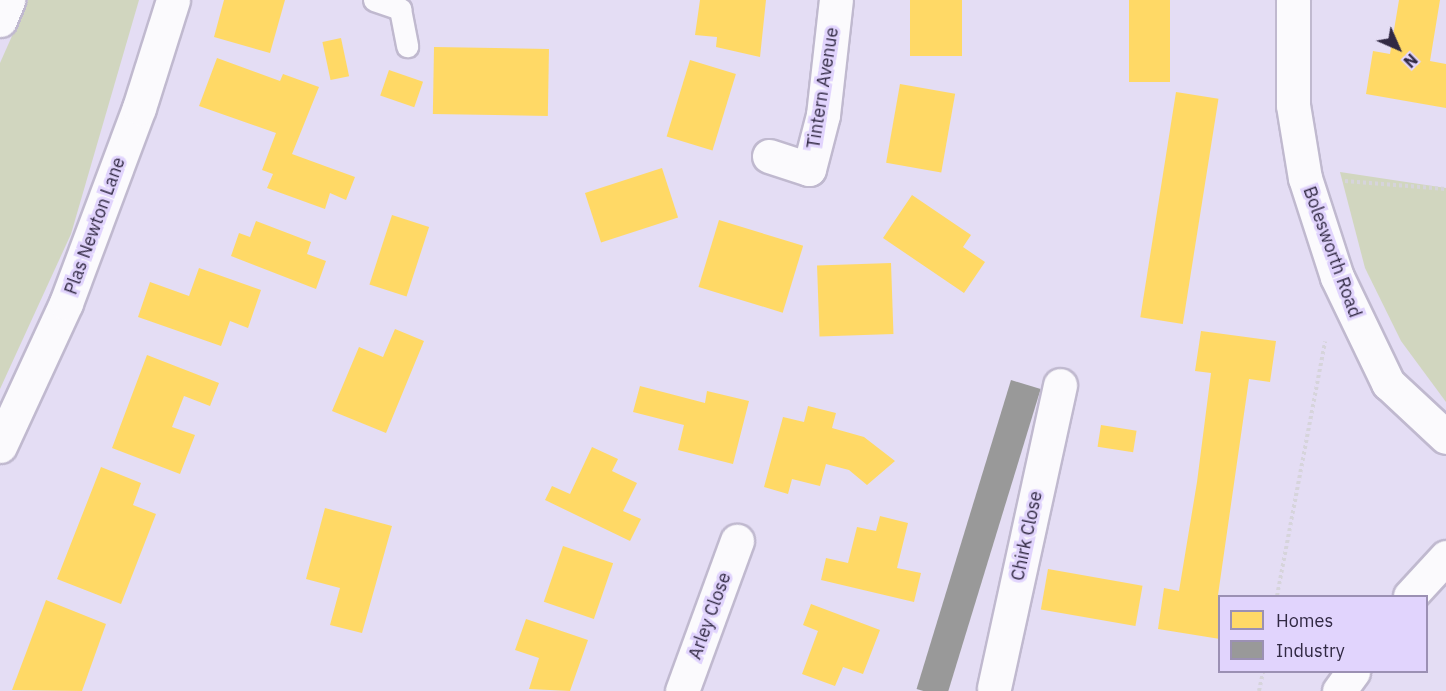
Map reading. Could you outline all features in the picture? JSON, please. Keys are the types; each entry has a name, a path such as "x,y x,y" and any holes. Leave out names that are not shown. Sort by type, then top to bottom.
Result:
{"street":[{"path":"0,20 8,0"},
{"name":"Plas Newton Lane","path":"0,446 66,303 139,108 172,0"},
{"name":"Tintern Avenue","path":"769,156 809,169 823,115 836,0"},
{"name":"Bolesworth Road","path":"1293,0 1293,105 1305,178 1337,276 1388,383 1446,437"},
{"name":"Chirk Close","path":"1000,690 1060,385"},
{"name":"Arley Close","path":"682,691 737,541"},
{"path":"1412,595 1446,557"},
{"path":"1339,691 1352,673"}],"lane":[{"path":"374,0 400,9 407,46"}],"path":[{"path":"1305,178 1446,189"},
{"path":"1277,595 1326,334"},
{"path":"1259,691 1263,673"}],"green space":[{"path":"28,0 139,0 71,234 0,389 0,63"},
{"path":"1340,172 1446,188 1446,402 1401,341 1365,268"}],"building: Homes":[{"path":"224,0 285,0 270,53 214,37"},
{"path":"700,0 766,0 760,57 716,47 717,37 695,35"},
{"path":"910,0 962,0 962,56 910,56"},
{"path":"1129,0 1170,0 1170,82 1129,82"},
{"path":"1399,0 1440,0 1430,61 1446,64 1446,108 1366,94 1373,51 1390,54"},
{"path":"341,38 349,76 331,80 322,42"},
{"path":"434,47 549,49 548,116 433,114"},
{"path":"217,58 280,81 283,74 319,87 292,154 355,177 346,200 330,193 325,209 267,188 273,174 262,170 276,133 199,106"},
{"path":"690,60 736,74 713,151 667,137"},
{"path":"389,70 423,82 414,107 380,96"},
{"path":"900,84 955,94 941,173 886,163"},
{"path":"1176,92 1218,99 1183,324 1140,317"},
{"path":"662,168 678,217 601,242 585,193"},
{"path":"912,195 971,235 963,247 985,262 964,293 883,238"},
{"path":"392,215 429,227 407,296 369,284"},
{"path":"719,220 803,246 783,313 699,287"},
{"path":"256,221 311,242 307,254 326,261 316,289 231,256 239,233 250,237"},
{"path":"891,263 893,334 820,337 817,266"},
{"path":"199,268 261,290 248,328 230,321 221,346 138,317 150,282 189,296"},
{"path":"395,329 424,341 386,433 332,411 359,347 383,357"},
{"path":"1201,331 1276,341 1270,382 1249,379 1218,595 1218,639 1158,629 1164,588 1179,591 1197,482 1211,373 1195,371"},
{"path":"147,355 219,383 210,406 184,396 172,427 195,435 180,474 112,448"},
{"path":"640,386 705,403 707,391 749,401 733,464 678,450 684,425 633,412"},
{"path":"808,406 836,413 832,428 864,437 895,461 867,485 849,470 826,464 820,486 792,479 788,494 764,487 783,417 804,422"},
{"path":"1101,425 1137,431 1133,452 1098,447"},
{"path":"592,447 618,459 612,471 637,483 623,511 641,519 630,541 545,500 552,486 570,494"},
{"path":"101,467 141,483 133,505 156,514 121,604 57,579"},
{"path":"325,508 392,526 362,633 330,625 340,588 306,579"},
{"path":"880,516 908,523 897,568 921,573 914,602 821,580 826,558 848,563 857,527 876,531"},
{"path":"563,546 613,563 594,619 544,602"},
{"path":"1048,569 1143,586 1135,626 1041,609"},
{"path":"46,600 106,624 82,691 12,690"},
{"path":"811,604 880,630 863,674 843,667 835,686 802,674 818,631 803,625"},
{"path":"526,619 588,640 570,691 529,689 539,658 515,650"}],"building: Industry":[{"path":"1011,380 1041,389 948,691 917,689"}]}
